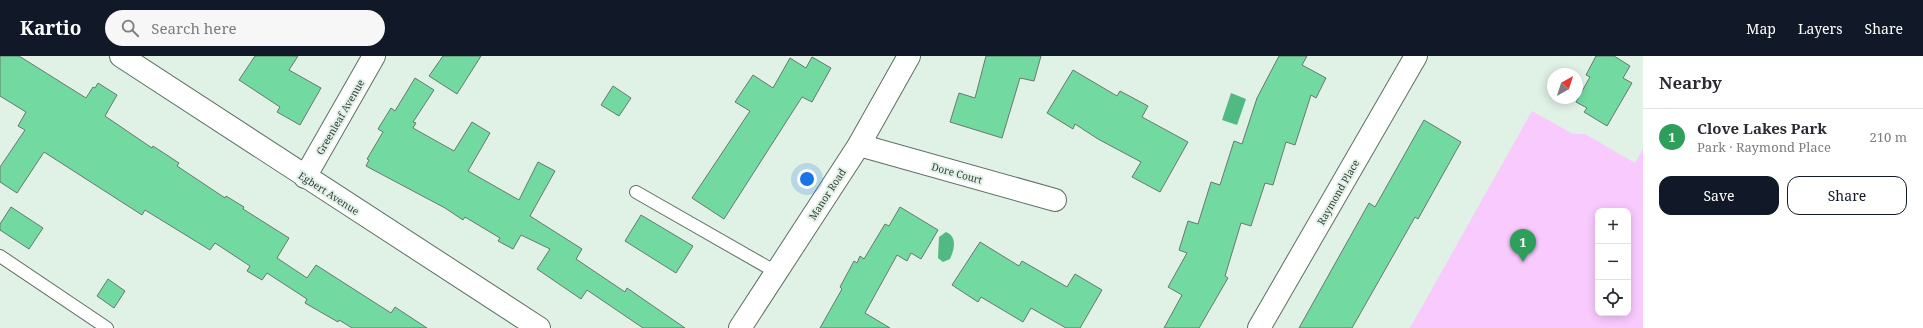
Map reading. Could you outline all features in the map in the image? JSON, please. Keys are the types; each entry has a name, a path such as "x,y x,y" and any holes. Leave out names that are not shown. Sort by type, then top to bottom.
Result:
{"street":[{"name":"Egbert Avenue","path":"121,56 539,328"},
{"name":"Greenleaf Avenue","path":"305,177 374,56"},
{"name":"Manor Road","path":"740,328 859,145 909,56"},
{"name":"Raymond Place","path":"1259,328 1416,56"},
{"name":"Dore Court","path":"859,145 1055,200"}],"lane":[{"path":"636,192 776,272"},
{"path":"0,256 107,328"}],"shaded area":[{"path":"1231,93 1246,99 1237,125 1222,120"},
{"path":"1532,111 1573,134 1585,134 1635,163 1643,149 1643,328 1410,328"},
{"path":"946,232 950,234 954,240 954,248 950,259 943,262 938,258 939,237"}],"building":[{"path":"0,56 19,56 86,98 93,87 95,88 98,83 117,95 105,116 152,148 153,146 179,163 177,166 225,198 226,196 244,207 243,209 289,238 277,258 307,278 316,265 391,313 395,307 427,328 352,328 339,320 338,322 305,303 307,299 267,273 262,280 247,271 250,266 215,243 210,250 145,210 142,215 44,152 17,193 0,182 0,167 25,130 18,126 26,112 0,96"},
{"path":"255,56 298,56 289,70 321,88 300,125 277,112 280,107 239,80"},
{"path":"443,56 481,56 457,94 429,76"},
{"path":"986,56 1041,56 1034,81 1020,78 1002,138 950,122 959,93 975,98"},
{"path":"1279,56 1307,56 1302,65 1326,78 1316,98 1311,95 1295,145 1286,142 1273,185 1265,183 1251,226 1241,223 1225,276 1228,278 1199,328 1164,328 1182,295 1168,287 1187,253 1179,250 1188,221 1198,224 1211,182 1220,185 1234,141 1242,144 1257,98"},
{"path":"1596,56 1614,56 1630,66 1623,78 1632,83 1607,126 1584,112 1587,108 1580,104 1583,104 1583,90 1590,77 1586,75"},
{"path":"812,57 831,68 812,102 802,97 724,219 692,198 750,111 735,102 753,75 773,88 790,58 806,68"},
{"path":"1073,70 1117,96 1120,91 1148,106 1142,117 1188,142 1160,192 1132,177 1141,162 1098,139 1075,124 1073,129 1047,113"},
{"path":"415,78 434,90 413,122 416,123 413,128 454,151 472,122 490,133 468,171 519,200 538,162 555,171 530,216 582,249 576,259 625,292 627,288 685,328 643,328 587,290 581,299 537,269 550,249 521,235 513,249 498,241 500,238 465,217 463,220 445,208 366,166 369,160 367,159 383,132 378,129 391,108 395,111"},
{"path":"613,86 631,98 619,116 601,105"},
{"path":"1424,120 1461,142 1418,219 1415,217 1352,328 1299,328 1369,203 1375,207"},
{"path":"11,207 43,228 29,249 0,230 0,224"},
{"path":"900,207 938,230 921,259 911,253 907,261 897,255 865,313 890,328 820,328 842,289 840,287 854,261 857,263 860,256 864,259 885,224 889,226"},
{"path":"641,215 693,246 676,273 625,241"},
{"path":"980,242 1019,266 1022,261 1067,287 1075,274 1102,290 1080,328 1066,328 1031,308 1023,322 981,297 978,302 952,285"},
{"path":"108,279 125,291 114,308 97,296"}],"place":[{"name":"Clove Lakes Park","path":"1523,262"}]}
